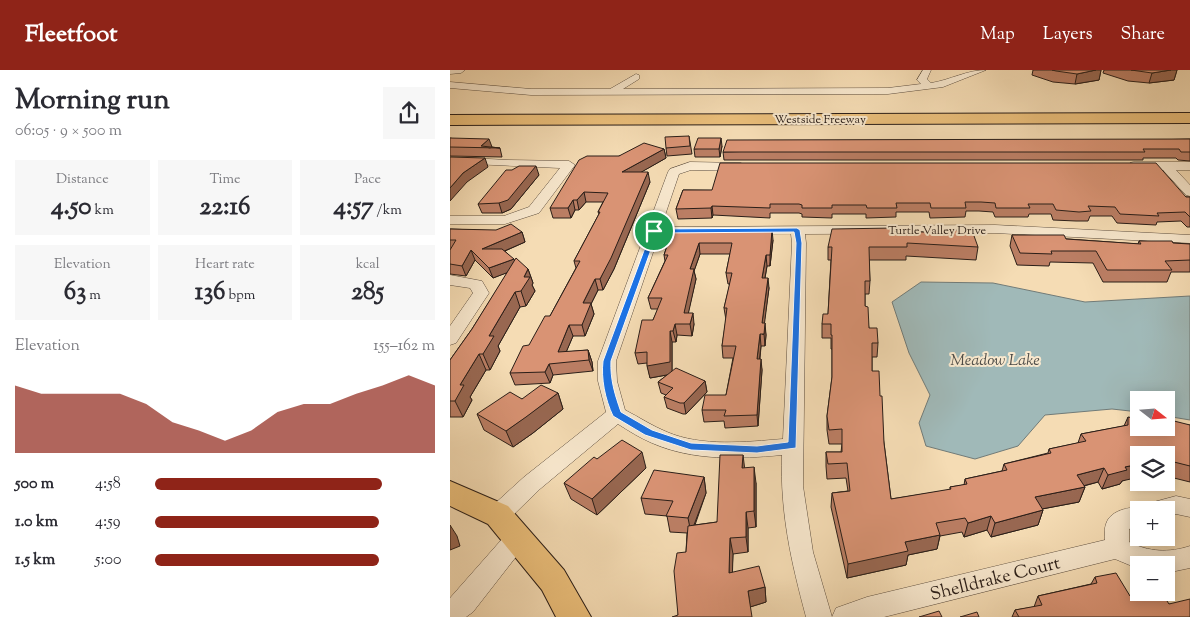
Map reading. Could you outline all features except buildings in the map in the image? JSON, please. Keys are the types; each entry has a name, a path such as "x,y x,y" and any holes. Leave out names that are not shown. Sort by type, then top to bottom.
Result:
{"highway":[{"name":"Westside Freeway","path":"450,106 1190,105"},
{"name":"Westside Freeway","path":"450,120 1190,118"}],"main road":[{"path":"450,492 508,526 553,580 574,617"}],"street":[{"path":"450,72 461,70"},
{"path":"927,70 922,80 930,87"},
{"path":"450,85 513,91 875,91 930,87 954,81 982,70"},
{"path":"612,92 636,77"},
{"path":"450,160 508,164 569,165 534,210 505,220 450,220"},
{"path":"749,167 690,166 679,168 674,172 607,361 608,386 617,414 655,436 691,446 757,449 793,446"},
{"path":"1126,166 1190,166"},
{"path":"1166,166 1190,192"},
{"path":"797,230 799,243 792,486 797,531 819,617"},
{"name":"Turtle Valley Drive","path":"654,231 1019,230 1190,239"},
{"path":"450,280 476,284 481,294 450,339"},
{"path":"450,614 464,603 532,482 617,414"},
{"path":"1175,505 1190,508"},
{"path":"1130,518 1123,520 1117,526 1117,548 1134,557 1156,562 1168,563 1190,558"},
{"name":"Shelldrake Court","path":"845,617 867,609 1117,548"}],"water":[{"name":"Meadow Lake","path":"921,282 993,283 1085,302 1190,296 1190,420 1175,418 1175,391 1130,391 1130,411 1112,409 1045,415 1018,446 975,459 926,446 919,423 930,395 909,353 892,302"}],"route":[{"path":"797,230 799,243 793,446 757,449 708,449 691,446 680,444 648,432 617,414 608,386 607,361 654,231 797,230"}]}
